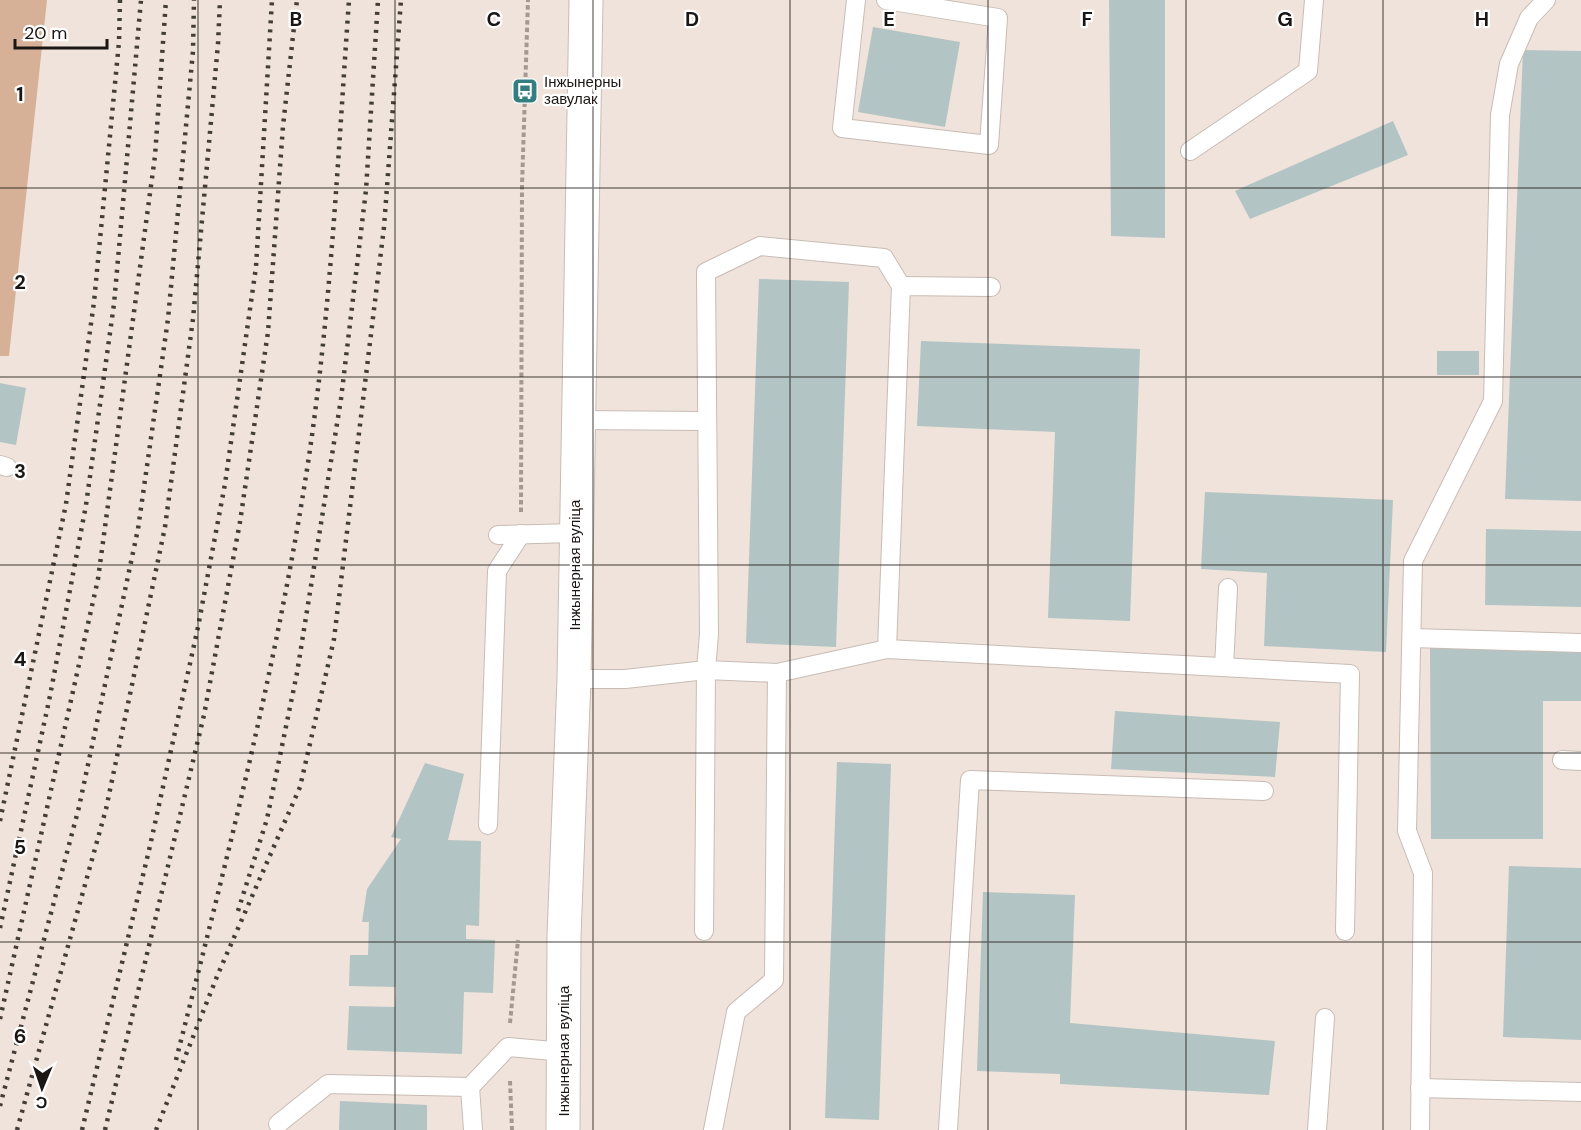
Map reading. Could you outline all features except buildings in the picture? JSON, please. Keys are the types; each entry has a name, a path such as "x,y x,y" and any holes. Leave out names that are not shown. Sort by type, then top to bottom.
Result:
{"street":[{"name":"Інжынерная вуліца","path":"563,1130 565,910 574,679 586,0"}],"lane":[{"path":"856,0 842,128 989,146 998,18 886,0"},
{"path":"1190,151 1308,71 1314,0"},
{"path":"1420,1130 1423,873 1407,831 1413,561 1493,402 1500,115 1509,64 1529,18 1546,0"},
{"path":"704,931 706,670 709,634 706,272 760,246 884,258 901,286 887,649"},
{"path":"901,286 991,287"},
{"path":"577,420 706,421"},
{"path":"498,534 575,533"},
{"path":"488,825 498,571 520,534"},
{"path":"1224,667 1228,588"},
{"path":"1412,638 1581,643"},
{"path":"574,679 625,679 706,670 777,673 887,649 1350,674 1345,931"},
{"path":"713,1130 736,1012 774,980 777,673"},
{"path":"1562,760 1581,761"},
{"path":"948,1130 970,780 1263,791"},
{"path":"1317,1130 1325,1018"},
{"path":"473,1130 470,1087 508,1047 564,1052"},
{"path":"279,1124 328,1084 470,1087"},
{"path":"1420,1088 1581,1092"}],"path":[{"path":"520,534 522,186 528,0"}],"shaded area":[{"path":"0,0 47,0 9,356 0,356"}],"railway":[{"path":"0,821 66,504 94,302 119,42 120,0"},
{"path":"0,928 50,696 86,505 114,304 141,0"},
{"path":"0,1019 98,579 155,156 166,0"},
{"path":"0,1106 79,807 138,529 168,319 193,51 194,0"},
{"path":"17,1130 106,809 165,527 193,319 220,0"},
{"path":"82,1130 150,846 198,627 225,484 256,267 272,0"},
{"path":"105,1130 204,715 240,522 268,332 283,126 297,0"},
{"path":"176,1060 232,838 266,689 308,463 323,348 349,0"},
{"path":"238,911 267,819 297,673 341,399 366,190 378,0"},
{"path":"156,1130 218,974 300,787 334,639 384,227 401,0"}],"place":[{"name":"Інжынерны завулак","path":"525,91"}]}
